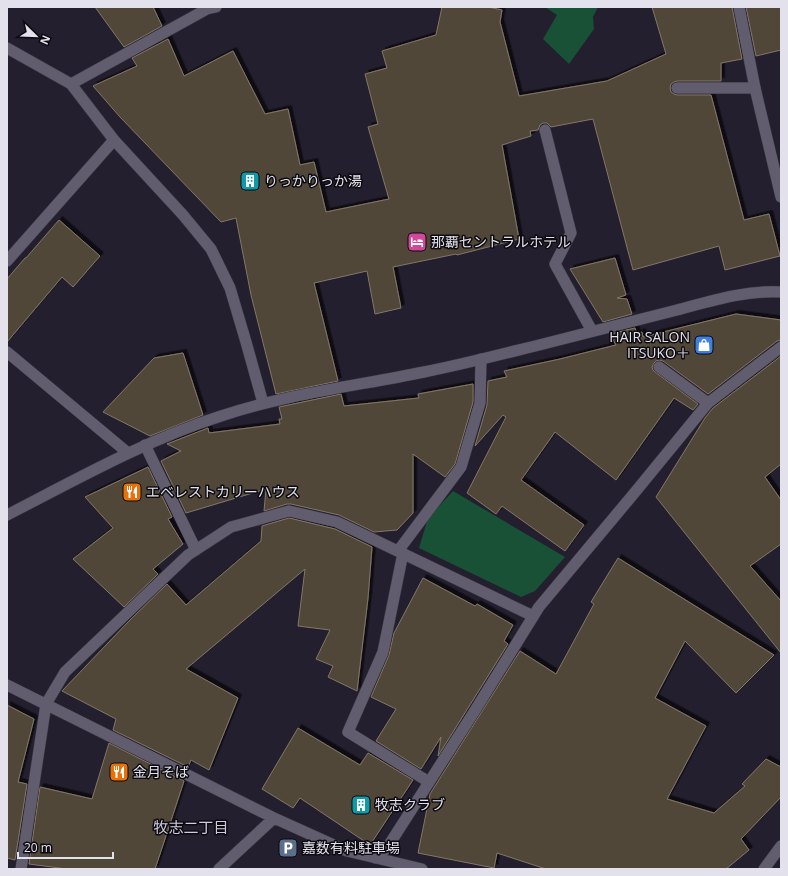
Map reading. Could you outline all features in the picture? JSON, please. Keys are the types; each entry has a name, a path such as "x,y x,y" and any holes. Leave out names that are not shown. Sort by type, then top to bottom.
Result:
{"street":[{"path":"71,84 207,10 216,7"},
{"path":"739,7 755,88 781,197"},
{"path":"7,48 71,84 114,140 183,215 211,249 230,288 263,403"},
{"path":"676,88 755,88"},
{"path":"545,130 572,233 555,264 592,331"},
{"path":"7,261 114,140"},
{"path":"7,515 145,445 180,430 263,403 321,390 424,372 728,297 767,291 781,292"},
{"path":"375,858 387,848 539,607 636,492 708,402 781,347"},
{"path":"7,352 128,453"},
{"path":"429,782 348,732 383,652 400,552 461,467 480,403 481,359"},
{"path":"659,367 708,402"},
{"path":"145,445 196,550"},
{"path":"21,869 46,704 65,672 188,555 231,527 289,511 337,522 534,616"},
{"path":"7,685 274,818 347,851 422,869"},
{"path":"219,869 274,818"},
{"path":"764,869 781,846"}],"green space":[{"path":"545,7 598,7 593,17 594,29 569,64 543,39 557,15"},
{"path":"453,491 565,557 535,591 521,597 419,548 428,518"}],"building":[{"path":"95,7 153,7 162,26 124,47"},
{"path":"442,7 488,7 502,10 500,22 519,96 607,81 666,54 652,7 732,7 742,59 721,63 721,81 677,81 671,84 670,88 671,92 677,95 711,95 744,220 769,214 780,256 725,270 719,246 633,270 593,119 551,127 547,123 543,123 540,125 538,130 530,131 531,136 502,145 519,239 457,255 393,267 401,308 375,314 367,271 314,283 338,381 276,394 251,295 236,218 221,222 120,117 93,86 137,66 132,58 168,39 184,76 233,51 265,114 288,109 300,165 314,162 326,212 389,199 368,127 378,124 365,74 387,68 382,51 436,35"},
{"path":"746,7 781,7 781,50 756,56"},
{"path":"59,220 100,256 73,287 62,277 7,342 7,279"},
{"path":"615,258 626,295 617,298 627,299 632,314 603,322 570,269"},
{"path":"736,314 781,320 781,340 777,341 708,394 663,361 656,361 652,367 653,370 698,404 693,410 674,398 616,480 555,432 521,480 584,525 565,551 502,506 496,514 467,493 506,417 503,415 475,446 487,405 488,381 507,377 504,371 616,345 610,334 635,328 637,334 642,332 643,337"},
{"path":"183,353 203,415 150,436 103,412 154,358"},
{"path":"781,356 781,464 765,477 781,500 781,544 750,566 781,601 781,653 656,497 705,418 713,408"},
{"path":"473,384 473,402 455,464 445,477 413,454 413,513 397,530 374,532 339,515 291,504 264,511 266,489 186,513 161,461 181,451 167,444 208,428 209,433 280,424 279,419 282,419 279,407 341,394 344,406 419,398 418,394"},
{"path":"148,467 172,517 168,519 183,544 153,569 158,574 124,607 73,559 113,528 85,497"},
{"path":"289,518 335,529 372,547 368,598 357,691 328,677 333,666 316,659 330,630 298,626 305,569 186,669 238,698 209,770 191,760 188,767 113,730 116,719 62,691 129,621 167,584 186,605 261,541 262,526"},
{"path":"618,558 774,655 736,693 685,641 655,698 706,726 667,799 714,813 745,786 742,784 766,759 781,767 781,797 741,839 749,850 726,869 546,869 497,853 494,868 418,853 430,794 520,651 556,674 594,604 591,602"},
{"path":"423,578 475,606 477,604 513,625 504,641 508,644 438,756 441,737 421,769 376,741 396,709 371,697 389,655 394,633"},
{"path":"7,705 34,719 18,782 27,784 15,860 7,858"},
{"path":"298,728 360,765 368,753 413,780 370,845 300,798 293,808 262,789"},
{"path":"109,743 184,781 155,869 67,869 29,864 40,787 92,799"}],"place":[{"name":"りっかりっか湯","path":"250,181"},
{"name":"那覇セントラルホテル","path":"417,242"},
{"name":"HAIR SALON ITSUKO＋","path":"704,345"},
{"name":"エベレストカリーハウス","path":"132,492"},
{"name":"金月そば","path":"119,772"},
{"name":"牧志クラブ","path":"361,805"},
{"name":"嘉数有料駐車場","path":"288,848"}],"district":[{"name":"牧志二丁目","path":"191,828"}]}
